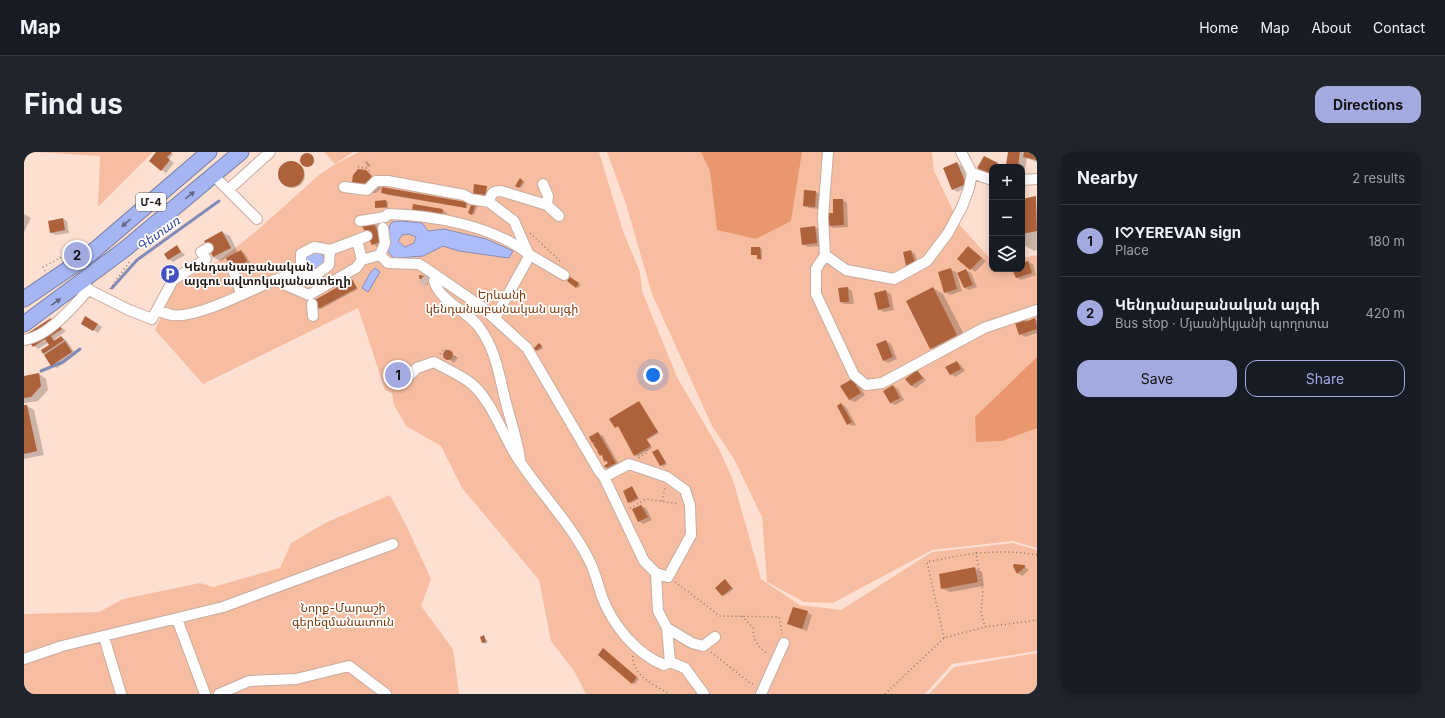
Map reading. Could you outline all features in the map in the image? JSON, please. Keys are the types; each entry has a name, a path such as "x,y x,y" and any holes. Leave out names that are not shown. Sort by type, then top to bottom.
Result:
{"highway":[{"name":"Մ-4","path":"24,299 88,255 209,152"},
{"name":"Մ-4","path":"24,324 84,287 241,152"}],"street":[{"path":"228,190 270,152"},
{"path":"828,152 823,217 825,255 816,269 816,294 854,375 866,385 882,383 984,328 1037,310"},
{"path":"825,255 846,270 894,279 927,261 948,233 962,207 969,188 972,173 961,152"},
{"path":"972,173 989,179"},
{"path":"214,176 258,218"},
{"path":"1025,180 1037,179"},
{"path":"344,187 366,190 376,181 388,181 489,202 514,221 529,254"},
{"path":"543,184 548,196 547,204"},
{"path":"489,202 492,193 495,191 501,191 547,204 559,216"},
{"path":"360,221 385,217 388,214 433,218 487,232 519,247 564,276"},
{"path":"382,257 385,243 380,229 385,217"},
{"path":"301,272 302,254 314,247 330,250 367,236"},
{"path":"357,240 362,262"},
{"path":"24,340 31,339 61,319 84,287 130,310 152,319 173,280 206,259 201,252 208,248"},
{"path":"158,310 172,315 181,315 216,306 274,280 301,272 316,275 329,265 330,250"},
{"path":"495,318 529,254"},
{"path":"362,262 372,261 382,257"},
{"path":"312,301 362,262 382,257 394,264 418,264 482,307 527,348 599,471 604,477 644,561 656,573 668,577 691,535 690,505 685,490 667,477 629,464 604,477"},
{"path":"323,270 334,285"},
{"path":"234,273 241,294"},
{"path":"274,280 312,301"},
{"path":"482,307 433,285 450,302 472,318 480,328 498,364 505,399 517,441 520,463"},
{"path":"312,301 313,316"},
{"path":"410,375 417,368 434,362 473,385 489,406 520,463 555,506 590,560 603,599 613,618 630,641 653,661 664,665 670,662 685,668 704,694"},
{"path":"24,659 62,646 223,607 393,544"},
{"path":"656,573 658,611 668,628 670,662"},
{"path":"177,619 205,694"},
{"path":"668,628 692,643 703,646 715,638"},
{"path":"104,637 121,694"},
{"path":"759,690 784,643"},
{"path":"219,694 249,680 296,679 349,666 386,694"}],"path":[{"path":"358,167 367,168 376,181"},
{"path":"514,221 542,243 562,263 566,272 564,276"},
{"path":"45,271 44,267 72,250 77,255"},
{"path":"104,297 131,260 129,257"},
{"path":"443,355 447,352 452,356 449,359"},
{"path":"662,501 667,477"},
{"path":"621,513 646,499 690,505"},
{"path":"944,638 927,562 976,552 1014,551 1037,555"},
{"path":"976,552 983,593 981,612 985,627"},
{"path":"668,577 720,616 779,616 784,643"},
{"path":"742,616 753,628 753,636 760,648 776,660"},
{"path":"886,694 944,638 985,627 1037,620"},
{"path":"637,646 632,658 635,670 647,681 669,694"},
{"path":"709,650 759,690"}],"green space":[{"path":"35,152 153,152 98,207 100,156"},
{"path":"324,152 353,152 335,164"},
{"name":"Երևանի կենդանաբանական այգի","path":"359,152 599,152 623,231 640,272 642,291 677,377 719,449 733,480 761,579 800,605 841,610 932,552 1013,543 1037,550 1037,651 952,664 925,694 586,694 574,671 551,641 539,580 462,488 441,446 406,426 394,405 392,393 385,390 358,308 203,384 155,330 176,284 216,263 254,233 319,175 332,166"},
{"path":"607,152 932,152 934,171 960,225 989,258 989,272 1025,272 1025,257 1037,255 1037,548 1013,541 932,550 833,603 804,602 767,582 762,517 734,459 712,426 652,294 626,204"},
{"name":"Նորք-Մարաշի գերեզմանատուն","path":"390,495 408,529 431,579 421,606 453,649 459,694 24,694 24,614 99,612 123,599 200,583 213,587 280,568 291,543 325,523"},
{"path":"1037,653 1037,694 929,694 954,667"}],"shaded area":[{"path":"701,152 802,152 791,221 756,239 717,230 710,171"},
{"path":"1037,357 1037,428 1002,441 976,442 975,417"}],"water":[{"path":"400,221 422,223 428,231 444,229 486,239 513,251 509,258 459,251 443,246 423,256 398,258 395,260 386,249 389,228 392,222","holes":["409,234 416,237 414,243 405,247 398,241 402,235"]},
{"path":"315,251 321,254 324,260 321,266 315,269 309,266 306,260 309,254"},
{"path":"375,268 380,272 368,292 362,288 370,273"}],"building":[{"path":"156,152 172,152 167,157 170,160 161,171 149,161"},
{"path":"1008,152 1020,152 1018,164 1006,164"},
{"path":"1024,152 1037,152 1036,160 1023,157"},
{"path":"307,153 312,155 314,160 312,165 307,167 302,165 300,160 302,155"},
{"path":"984,156 998,163 989,164 989,175 977,168"},
{"path":"291,161 300,165 304,174 300,183 291,187 282,183 278,174 282,165"},
{"path":"957,162 966,184 952,190 943,168"},
{"path":"358,169 366,170 371,175 371,183 358,188 352,182 353,175"},
{"path":"520,178 523,181 519,188 515,186"},
{"path":"474,184 487,186 486,195 473,194"},
{"path":"382,187 466,202 466,208 381,193"},
{"path":"804,190 816,191 815,207 803,206"},
{"path":"1036,196 1037,231 1025,233 1025,200 1025,198"},
{"path":"833,199 843,199 844,225 828,226 827,213 833,213"},
{"path":"386,200 387,207 375,208 375,201"},
{"path":"472,202 476,203 472,215 468,213"},
{"path":"413,204 443,209 442,216 412,211"},
{"path":"63,218 65,230 50,233 48,221"},
{"path":"372,221 383,240 372,245 362,226"},
{"path":"815,226 817,243 802,245 800,228"},
{"path":"222,231 231,248 213,257 204,241"},
{"path":"177,245 181,252 168,260 164,254"},
{"path":"968,246 982,258 970,270 957,259"},
{"path":"751,247 760,247 761,259 757,259 757,255 751,255"},
{"path":"241,250 247,261 236,268 235,266 231,268 226,258"},
{"path":"911,250 915,263 906,266 903,252"},
{"path":"1028,261 1032,273 1016,278 1013,272 1025,272 1025,262"},
{"path":"951,268 957,289 944,293 938,272"},
{"path":"966,269 973,285 964,288 957,273"},
{"path":"419,275 432,279 427,285 419,278"},
{"path":"570,277 579,283 576,288 567,281"},
{"path":"352,279 357,288 318,309 313,301"},
{"path":"848,287 849,302 840,302 838,288"},
{"path":"933,287 957,335 930,349 906,301"},
{"path":"886,290 890,307 878,310 874,293"},
{"path":"85,316 98,324 93,331 81,324"},
{"path":"1023,317 1025,322 1035,318 1037,329 1019,335 1014,320"},
{"path":"51,318 55,324 32,338 28,333"},
{"path":"58,324 62,329 51,336 54,341 61,336 64,340 43,354 41,350 49,345 45,339 33,347 30,343"},
{"path":"886,340 893,357 883,361 876,344"},
{"path":"65,341 72,352 51,366 44,355"},
{"path":"539,343 542,346 536,351 534,348"},
{"path":"446,350 450,350 452,351 452,359 446,360 443,357 443,353"},
{"path":"957,361 961,369 950,375 945,367"},
{"path":"405,366 410,373 392,386 387,378"},
{"path":"917,370 923,378 911,386 905,379"},
{"path":"39,373 41,386 31,397 24,398 24,376"},
{"path":"852,379 861,393 849,400 840,386"},
{"path":"893,385 900,398 890,403 883,391"},
{"path":"639,401 658,432 646,439 651,446 634,456 618,426 615,428 609,419"},
{"path":"841,403 852,422 847,425 837,406"},
{"path":"24,405 27,405 37,451 24,454"},
{"path":"598,432 616,463 606,468 604,466 608,463 606,460 604,462 602,454 600,456 597,451 599,449 597,450 593,444 595,442 592,443 589,437"},
{"path":"658,449 666,463 660,466 652,452"},
{"path":"632,486 638,498 628,503 623,491"},
{"path":"641,505 648,517 638,522 632,509"},
{"path":"1014,564 1025,565 1025,567 1017,574 1013,566"},
{"path":"975,567 978,582 941,589 939,574"},
{"path":"725,579 732,588 722,596 715,588"},
{"path":"793,607 808,611 802,629 787,624"},
{"path":"484,635 486,642 482,643 480,637"},
{"path":"603,648 637,677 632,684 598,655"}],"waterway":[{"name":"Գետառ","path":"112,288 137,260 219,201"},
{"name":"Գետառ","path":"41,371 63,362 80,349"}],"tunnel":[{"path":"422,278 428,283"}],"place":[{"name":"Կենդանաբանական այգի","path":"77,255"},
{"name":"Կենդանաբանական այգու ավտոկայանատեղի","path":"170,274"},
{"name":"I♡YEREVAN sign","path":"398,375"}]}
